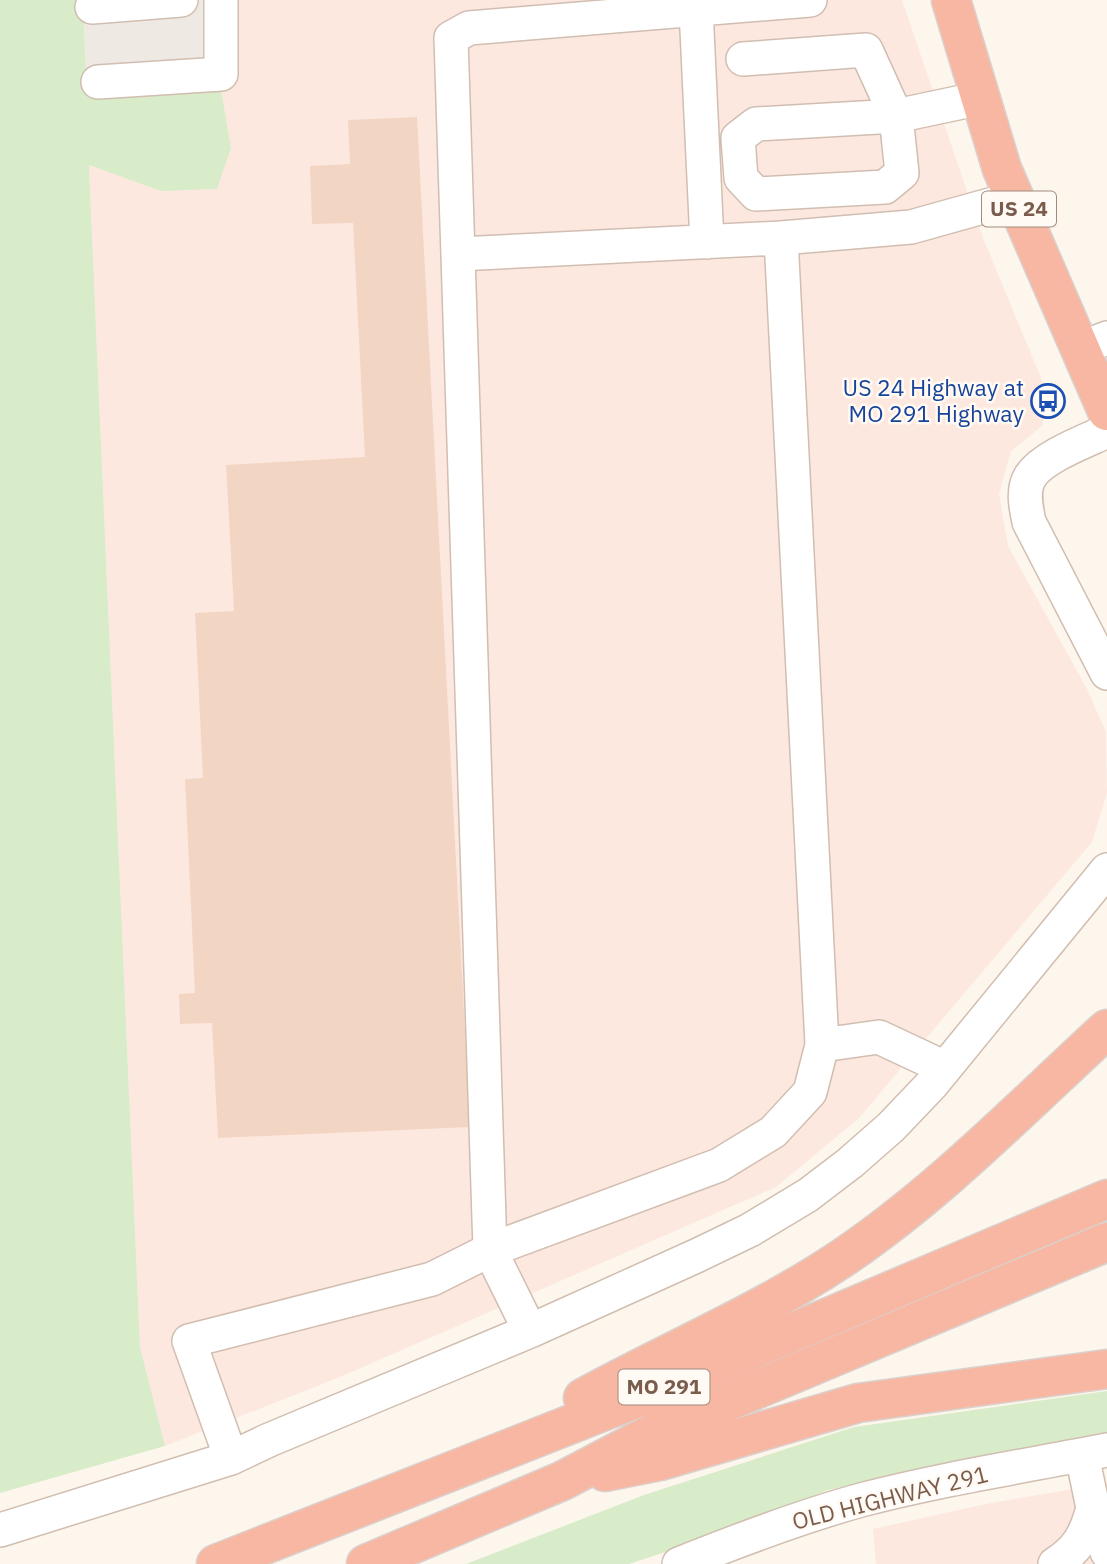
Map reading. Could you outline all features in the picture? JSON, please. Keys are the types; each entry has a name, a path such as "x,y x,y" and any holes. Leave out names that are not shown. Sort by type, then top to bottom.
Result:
{"highway":[{"name":"US 24","path":"951,0 1002,169 1093,344 1107,411"},
{"path":"443,1475 648,1362 729,1324 840,1259 925,1198 1107,1029"},
{"name":"MO 291","path":"216,1564 645,1395 1107,1199"},
{"name":"MO 291","path":"366,1564 562,1480 655,1432 1107,1242"},
{"path":"562,1480 660,1461 858,1402 1107,1369"}],"street":[{"path":"92,7 181,0"},
{"path":"98,82 221,74 221,0"},
{"path":"530,1331 490,1250 451,38 469,28 794,1"},
{"path":"696,9 707,242"},
{"path":"743,59 866,50 896,116 902,173 885,187 756,194 741,178 738,138 756,124 896,116 981,98"},
{"path":"459,254 781,238 911,227 1015,198"},
{"path":"231,1458 189,1341 432,1279 490,1250 719,1165 773,1132 810,1092 822,1045 781,238"},
{"path":"1107,431 1051,458 1030,477 1025,499 1028,522 1107,673"},
{"path":"0,1530 231,1458 530,1331 750,1230 808,1195 891,1127 945,1068 1107,870"},
{"path":"822,1045 879,1037 945,1068"},
{"path":"1055,1564 1073,1551 1082,1540 1093,1508 1094,1453"},
{"name":"OLD HIGHWAY 291","path":"679,1564 797,1520 861,1500 1094,1453"},
{"path":"1093,1508 1107,1552"}],"shaded area":[{"path":"83,0 223,0 221,89 87,96"},
{"path":"223,0 902,0 983,238 1049,397 1042,426 1011,451 999,494 1008,546 1087,689 1106,732 1107,793 1092,842 859,1118 776,1187 340,1377 165,1446 140,1347 89,164 161,191 231,148 221,89"},
{"path":"1107,1483 1107,1564 876,1564 873,1529 986,1504"}],"green space":[{"path":"0,0 83,0 87,96 221,89 231,148 217,189 161,191 89,165 140,1347 165,1446 0,1493"},
{"path":"1107,1391 1107,1434 961,1460 828,1490 705,1539 629,1564 466,1564 644,1495 854,1427"}],"building":[{"path":"417,117 470,1127 218,1138 212,1023 180,1024 179,994 195,993 185,779 203,778 195,613 234,611 226,465 365,457 353,223 312,224 310,166 350,164 348,120"}],"place":[{"name":"US 24 Highway at MO 291 Highway","path":"1048,401"}]}
